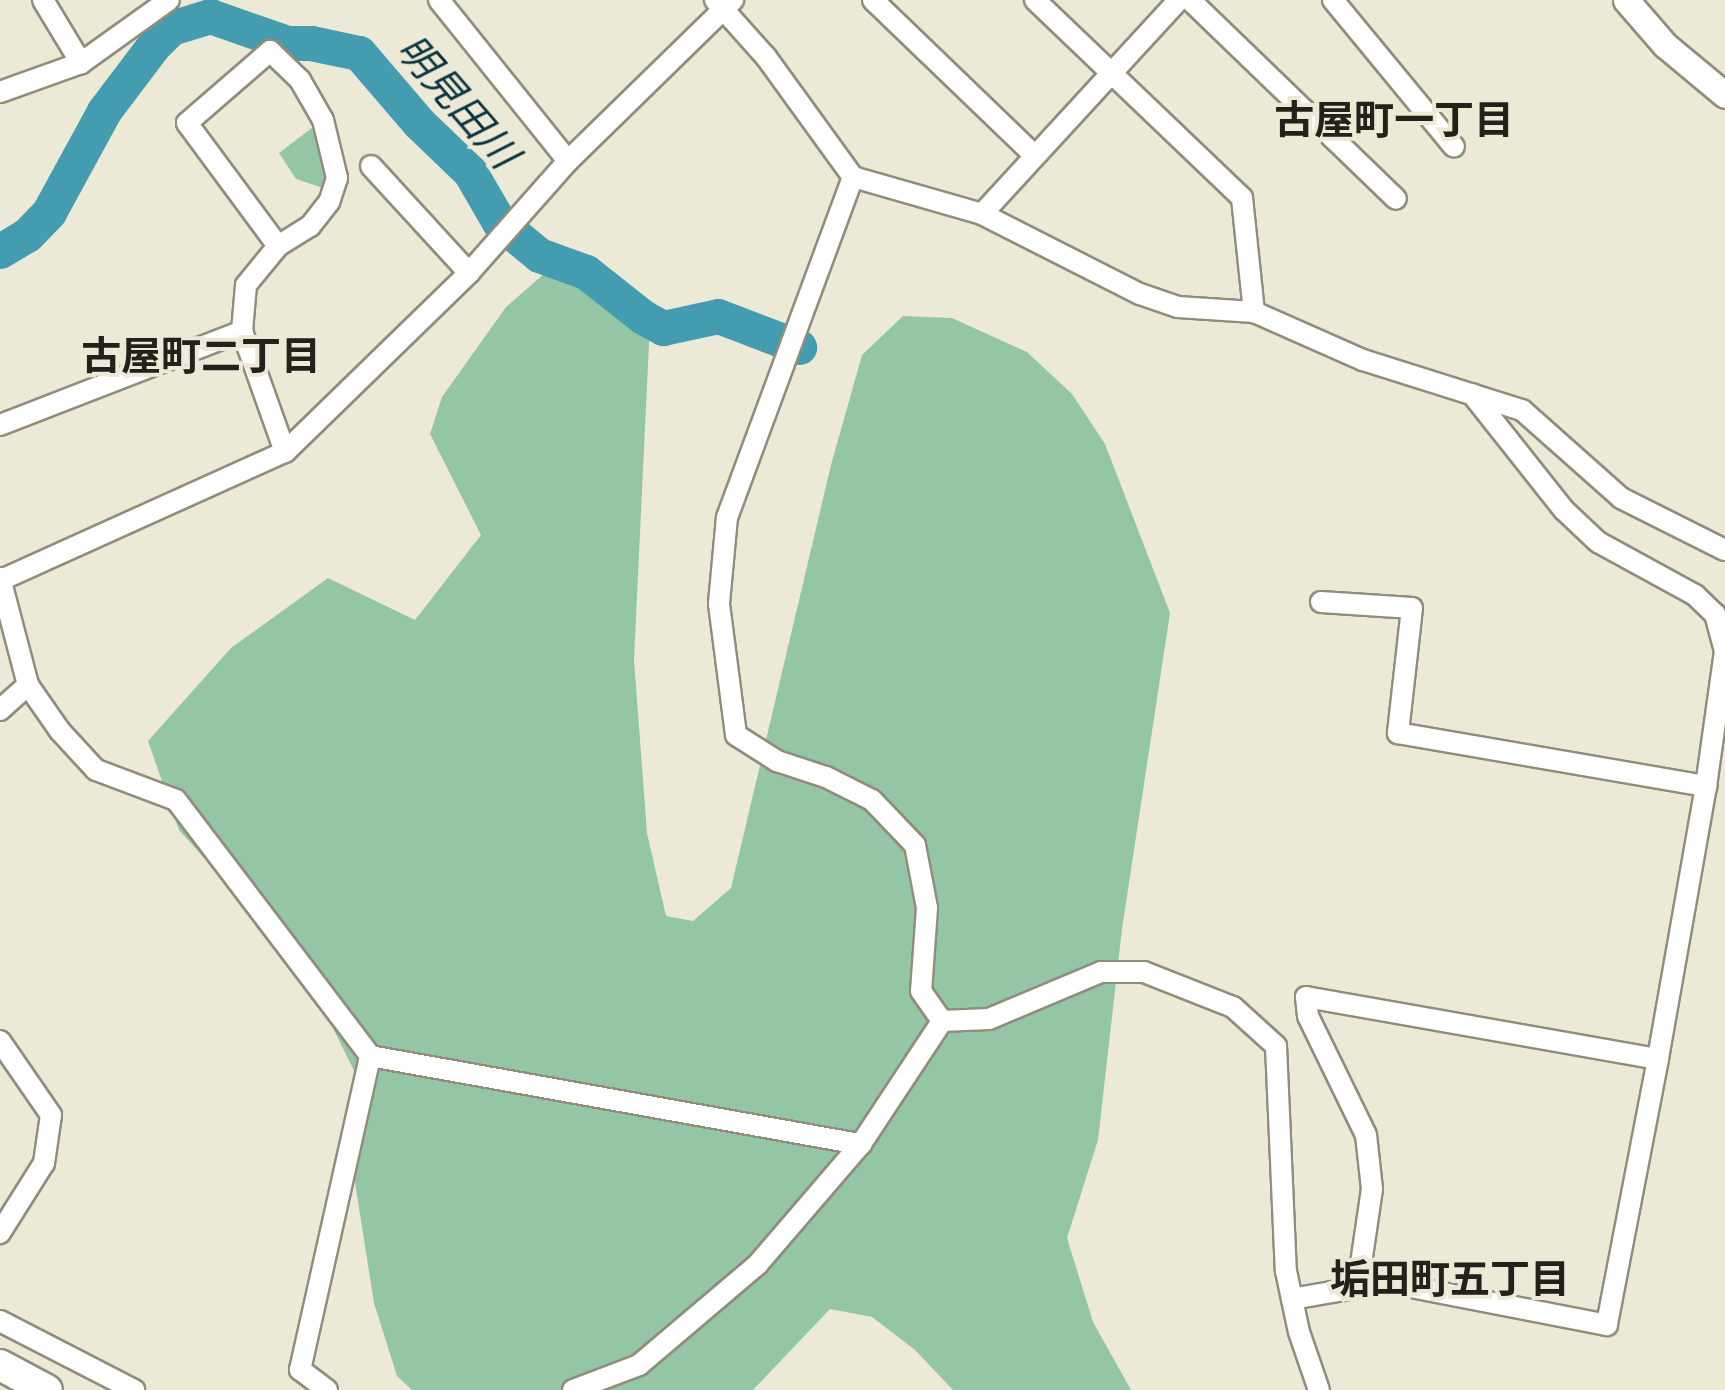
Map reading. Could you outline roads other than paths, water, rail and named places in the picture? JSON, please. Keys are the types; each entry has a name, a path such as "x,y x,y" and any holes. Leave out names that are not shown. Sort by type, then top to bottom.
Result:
{"main road":[{"path":"1626,0 1665,45 1725,95"}],"street":[{"path":"43,0 81,63"},
{"path":"0,92 81,63 169,0"},
{"path":"439,0 568,162"},
{"path":"873,0 1034,155"},
{"path":"1036,0 1242,198 1254,312"},
{"path":"982,214 1179,0"},
{"path":"1190,0 1396,199"},
{"path":"1333,0 1454,147"},
{"path":"861,1144 370,1056 176,800 96,770 60,731 28,685 0,579 284,452 469,273 568,162 724,4 853,177 982,214 1140,294 1178,307 1254,312 1362,360 1522,410 1621,498 1725,550"},
{"path":"278,246 187,123 270,51 300,80 322,120 337,178 329,202 310,226 278,246 246,285 242,331 284,452"},
{"path":"372,166 469,273"},
{"path":"853,177 727,517 719,604 736,735 776,761 826,776 872,800 915,846 927,908 921,991 942,1021"},
{"path":"0,425 242,331"},
{"path":"1472,394 1564,510 1598,542 1695,595 1715,614 1725,651 1706,786 1658,1059 1607,1325 1360,1277 1372,1189 1366,1135 1308,1016 1306,997 1658,1059"},
{"path":"1322,602 1412,608 1398,733 1706,786"},
{"path":"0,710 28,685"},
{"path":"942,1021 989,1020 1101,972 1144,972 1232,1007 1276,1046 1286,1271 1319,1390"},
{"path":"573,1390 639,1365 758,1264 861,1144 942,1021"},
{"path":"0,1041 51,1116 44,1163 0,1234"},
{"path":"327,1390 300,1370 370,1056"},
{"path":"1292,1299 1388,1282"},
{"path":"0,1321 134,1390"}],"waterway":[{"name":"明見田川","path":"0,251 27,235 49,212 104,111 154,45 171,28 210,16 287,43 311,43 359,53 419,123 470,172 499,222 539,255 586,272 643,317 663,328 718,316 799,347"}],"district":[{"name":"古屋町一丁目","path":"1394,121"},
{"name":"古屋町二丁目","path":"201,357"},
{"name":"垢田町五丁目","path":"1450,1280"}]}
